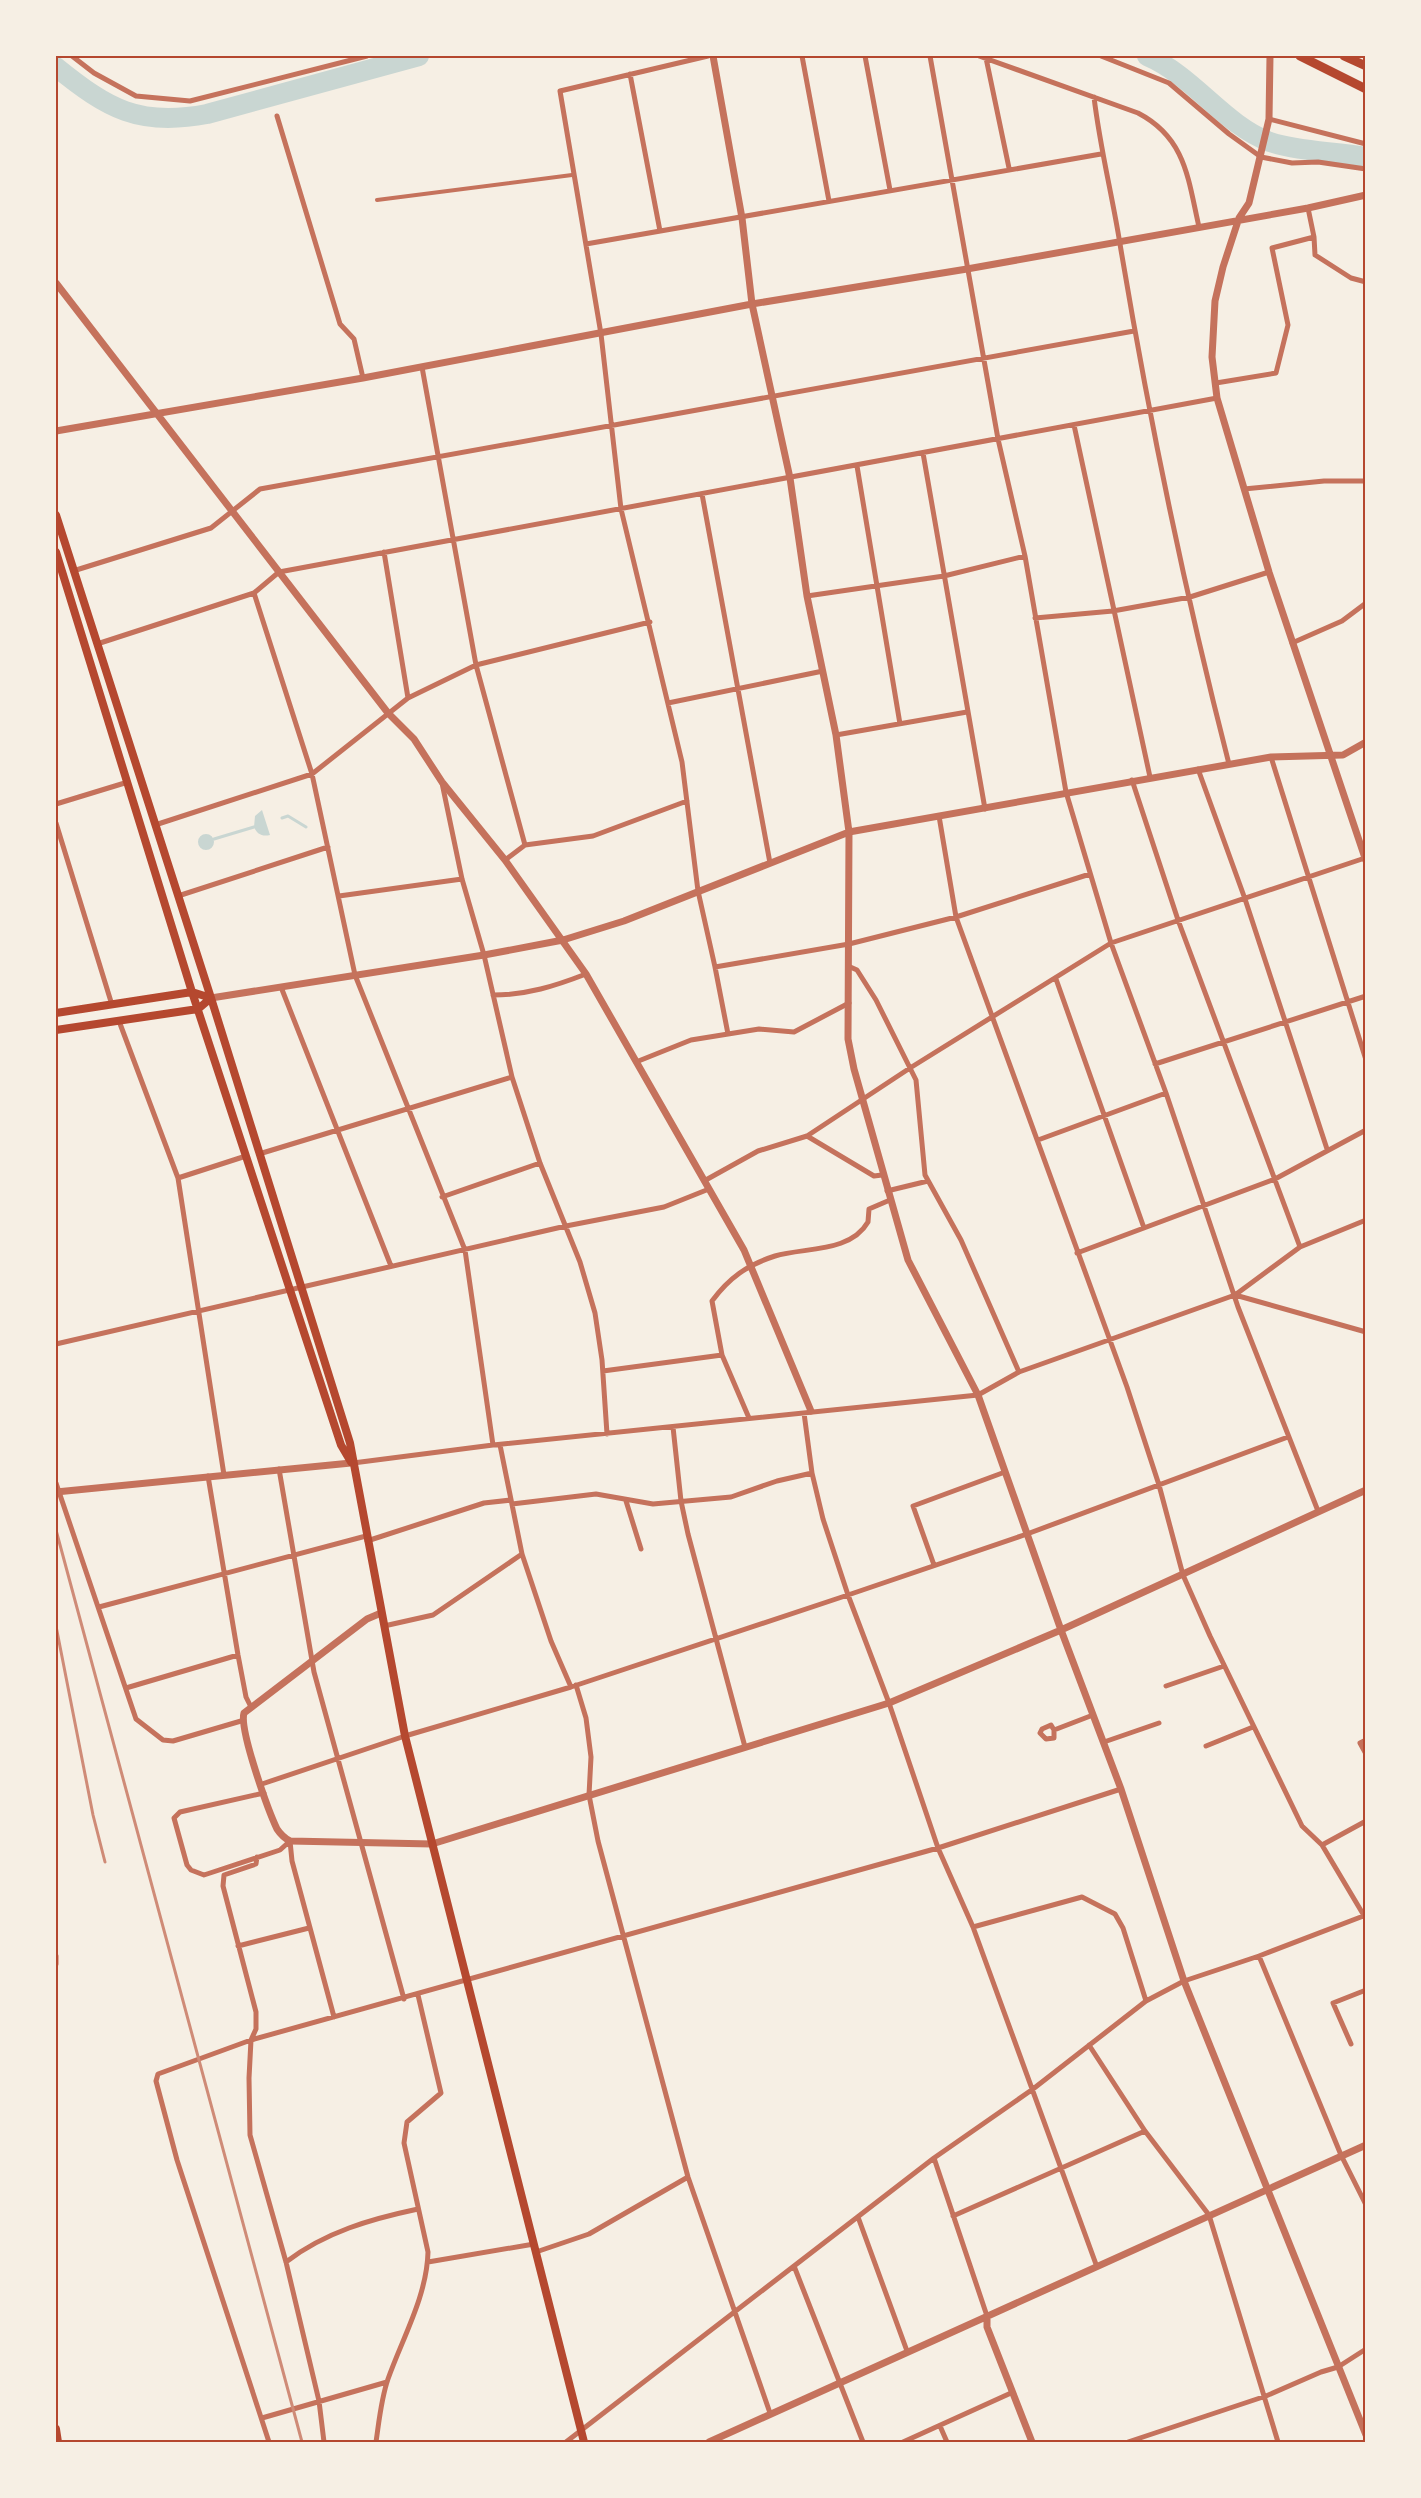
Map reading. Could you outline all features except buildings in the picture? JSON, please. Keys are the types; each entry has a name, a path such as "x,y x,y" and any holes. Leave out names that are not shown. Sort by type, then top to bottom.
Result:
{"highway":[{"path":"1300,56 1365,89"},
{"path":"1344,56 1365,66"}],"main road":[{"path":"56,516 211,998 350,1443 351,1463 405,1736 584,2442"},
{"path":"56,552 59,575 128,782 192,992 341,1445 351,1463"},
{"path":"56,1013 192,992 211,998"},
{"path":"56,1030 198,1009 211,998"},
{"path":"56,2429 58,2442"}],"street":[{"path":"72,56 94,73 136,96 190,101 367,56"},
{"path":"708,56 560,91 572,175 601,334 621,509 682,762 698,891 728,1034"},
{"path":"713,56 742,218 752,304 790,478 807,596 836,735 849,832 848,1039 861,1099 887,1191 918,1280 978,1395 1061,1630 1121,1789 1184,1981 1365,2435"},
{"path":"802,56 829,201"},
{"path":"865,56 890,190"},
{"path":"930,56 983,358 998,439 1025,556 1066,792 1111,943 1166,1093 1238,1307 1318,1511"},
{"path":"979,56 1149,119 1168,136 1184,161 1199,227"},
{"path":"1101,56 1121,61 1169,83 1229,134 1262,154 1292,163 1318,162 1365,169"},
{"path":"704,1181 758,1151 807,1136 861,1099 1111,943 1310,875 1365,859 1269,572 1217,398 1212,357 1215,301 1223,267 1239,218 1249,202 1269,119 1270,56"},
{"path":"986,58 1009,168"},
{"path":"630,74 660,231"},
{"path":"1094,97 1101,154 1120,241 1134,331 1150,411 1205,672 1229,764"},
{"path":"277,116 340,324 354,339 363,378"},
{"path":"1269,119 1365,144"},
{"path":"585,244 742,218 1009,168 1101,154"},
{"path":"377,200 572,175"},
{"path":"56,431 363,378 752,304 968,269 1239,218 1308,208 1365,195"},
{"path":"1308,208 1315,255 1351,278 1365,282"},
{"path":"1216,383 1276,373 1288,325 1272,248 1314,237"},
{"path":"56,283 388,713 414,739 442,782 505,860 563,940 586,974 752,1267 807,1412 812,1473 823,1519 848,1595 889,1703 938,1848 973,1927 1097,2267"},
{"path":"73,571 211,528 260,489 1134,331"},
{"path":"422,367 476,665 525,845"},
{"path":"97,644 254,593 279,572 1217,398"},
{"path":"1074,425 1150,777"},
{"path":"923,453 985,809"},
{"path":"857,466 900,724"},
{"path":"1244,489 1324,481 1365,481"},
{"path":"702,494 770,863"},
{"path":"384,552 408,698"},
{"path":"807,596 944,576 1025,556"},
{"path":"1035,618 1113,611 1190,597 1269,572"},
{"path":"254,593 312,774 356,975 407,1109 465,1250 493,1445"},
{"path":"1292,643 1342,621 1365,603"},
{"path":"154,825 312,774 408,698 476,665 650,622"},
{"path":"668,703 823,671"},
{"path":"836,735 967,712"},
{"path":"211,998 484,955 563,940 624,921 849,832 1271,757 1343,754 1365,742"},
{"path":"1271,757 1310,875 1365,1060"},
{"path":"1198,770 1245,899 1327,1149"},
{"path":"1132,780 1178,920 1300,1247"},
{"path":"56,804 128,782"},
{"path":"442,782 462,879 484,955 512,1077 540,1163 566,1226 595,1313 603,1371 607,1434"},
{"path":"505,860 525,845 593,836 687,801"},
{"path":"566,2442 734,2315 934,2158 1033,2089 1146,2001 1184,1981 1259,1956 1365,1916 1322,1845 1302,1826 1224,1666 1183,1575 1159,1485 1110,1340 956,917 939,816"},
{"path":"56,823 112,1005"},
{"path":"178,896 328,847"},
{"path":"715,967 849,944 956,917 1090,874"},
{"path":"339,896 462,879"},
{"path":"848,966 857,970 876,1000 916,1080 925,1175 966,1251 1019,1372"},
{"path":"494,995 517,995 536,991 586,974"},
{"path":"1056,979 1144,1228"},
{"path":"282,987 391,1266"},
{"path":"1155,1064 1365,996"},
{"path":"636,1062 691,1040 759,1029 794,1032 849,1004"},
{"path":"119,1021 178,1178 224,1475"},
{"path":"259,1154 338,1128 512,1077"},
{"path":"1038,1140 1166,1093"},
{"path":"1077,1253 1275,1179 1365,1130"},
{"path":"807,1136 874,1176 882,1175"},
{"path":"178,1178 246,1156"},
{"path":"442,1197 540,1163"},
{"path":"887,1191 928,1181"},
{"path":"56,1344 289,1290 303,1289 391,1266 566,1226 664,1207 709,1190"},
{"path":"749,1418 722,1355 712,1301 728,1280 776,1256 852,1240 868,1222 869,1209 890,1200"},
{"path":"57,1492 351,1463 493,1445 673,1426 727,1423 749,1418 978,1395 1019,1372 1235,1295 1300,1247 1365,1220"},
{"path":"1235,1295 1365,1332"},
{"path":"603,1371 722,1355"},
{"path":"673,1426 681,1501 714,1639 745,1747"},
{"path":"261,1784 405,1736 573,1686 848,1595 1027,1534 1288,1437"},
{"path":"500,1445 522,1554 551,1641 573,1686 587,1728 591,1757 590,1795 598,1841 688,2177 734,2315 770,2413"},
{"path":"279,1469 311,1661 404,1999"},
{"path":"934,1565 913,1506 1005,1472"},
{"path":"99,1607 366,1539 484,1503 596,1494 653,1504 730,1497 777,1481 812,1473"},
{"path":"208,1476 238,1655 250,1707"},
{"path":"56,1483 57,1492 99,1607 136,1719 141,1726 163,1740 172,1741 241,1721 250,1707 367,1619 381,1613"},
{"path":"241,1721 277,1829 283,1837 290,1841 432,1844 889,1703 1061,1630 1365,1490"},
{"path":"627,1501 641,1549"},
{"path":"384,1626 433,1615 522,1554"},
{"path":"126,1688 238,1655"},
{"path":"1166,1686 1224,1666"},
{"path":"1054,1730 1093,1715"},
{"path":"1104,1742 1159,1723"},
{"path":"1206,1746 1253,1726"},
{"path":"1365,1740 1360,1743 1365,1754"},
{"path":"269,2442 177,2160 156,2081 162,2072 251,2040 467,1982 938,1848 1121,1789"},
{"path":"264,1793 180,1812 174,1818 187,1865 197,1873 204,1875 280,1850 290,1841"},
{"path":"1322,1845 1365,1821"},
{"path":"290,1841 292,1861 334,2017"},
{"path":"257,1857 256,1864 224,1875 224,1886 238,1946 256,2012 256,2029 251,2040 250,2135 286,2262 319,2401 324,2442"},
{"path":"973,1927 1082,1897 1115,1914 1123,1928 1146,2001"},
{"path":"238,1946 309,1928"},
{"path":"56,1956 56,1964"},
{"path":"1259,1956 1341,2155 1365,2205"},
{"path":"1351,2044 1333,2003 1365,1990"},
{"path":"376,2442 387,2382 421,2289 428,2262 404,2143 407,2122 441,2093 418,1995"},
{"path":"1089,2044 1145,2131 1209,2215 1266,2396 1278,2442"},
{"path":"953,2216 1062,2170 1145,2131"},
{"path":"709,2442 1097,2267 1267,2187 1365,2145"},
{"path":"934,2158 987,2316 987,2327 1032,2442"},
{"path":"428,2262 535,2248 589,2234 688,2177"},
{"path":"286,2262 304,2248 365,2221 418,2209"},
{"path":"858,2217 907,2351"},
{"path":"794,2266 863,2442"},
{"path":"1128,2442 1266,2396 1320,2372 1338,2367 1365,2349"},
{"path":"262,2418 387,2382"},
{"path":"903,2442 1011,2393"},
{"path":"940,2426 946,2442"}],"shaded area":[{"path":"262,810 270,835 260,834 254,827 255,816"},
{"path":"206,834 212,836 214,842 212,848 206,850 200,848 198,842 200,836"}],"waterway":[{"path":"56,67 109,104 143,116 162,118 207,114 419,56"},
{"path":"1147,56 1180,75 1238,124 1270,142 1293,148 1366,157"},
{"path":"282,818 288,816 306,827"},
{"path":"214,839 254,827"}],"railway":[{"path":"56,1530 302,2442"},
{"path":"56,1626 93,1815 105,1862"}]}
